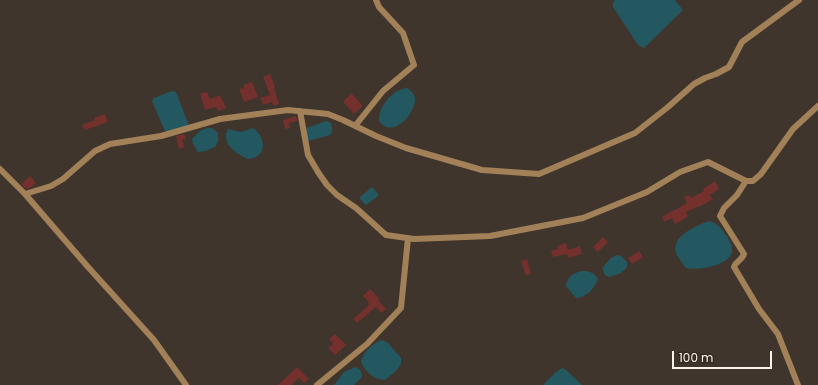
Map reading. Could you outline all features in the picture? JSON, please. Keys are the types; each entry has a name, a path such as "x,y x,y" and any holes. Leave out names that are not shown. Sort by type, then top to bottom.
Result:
{"street":[{"path":"355,126 383,91 414,65 403,33 379,7 376,0"},
{"path":"25,194 51,186 63,179 95,151 110,144 161,136 220,119 288,110 328,114 406,148 482,170 539,174 635,133 694,84 729,67 742,42 800,0"},
{"path":"300,111 308,155 328,185 337,195 356,208 386,235 408,238 490,236 583,218 647,192 680,172 708,162 746,181 753,182 761,174 793,129 818,106"},
{"path":"1,171 25,194 154,340 186,385"},
{"path":"746,181 737,195 724,208 720,216 744,254 734,267 759,309 778,334 798,385"},
{"path":"317,385 367,344 401,308 408,238"}],"water":[{"path":"615,0 675,0 683,10 644,48 638,45 613,7"},
{"path":"407,88 413,93 415,98 412,111 403,122 397,126 391,128 385,126 379,121 381,110 392,95 402,89"},
{"path":"172,91 176,92 189,126 166,132 152,101 154,98"},
{"path":"326,121 331,123 332,131 330,135 308,141 307,128"},
{"path":"207,128 212,128 218,133 218,141 216,146 206,151 198,152 192,139 200,131"},
{"path":"253,128 261,137 263,147 259,155 248,159 231,148 226,139 226,134 228,129 241,132"},
{"path":"372,187 378,193 378,196 366,205 360,197"},
{"path":"710,221 719,226 726,235 732,250 730,257 719,264 705,268 686,268 677,255 675,249 680,237 698,225"},
{"path":"617,255 621,256 627,262 627,267 621,273 609,277 605,275 602,268 611,258"},
{"path":"582,271 591,272 598,279 590,292 580,298 576,298 566,286 571,276"},
{"path":"382,340 388,343 401,358 401,364 396,371 385,380 373,377 364,368 361,361 369,348"},
{"path":"355,367 360,370 362,377 354,385 334,385 344,372"},
{"path":"562,368 565,369 582,385 543,385"}],"building":[{"path":"270,74 279,104 273,106 272,102 263,105 260,98 270,95 263,77"},
{"path":"252,82 258,97 244,102 239,89 244,88 243,85"},
{"path":"207,92 210,99 220,95 226,108 218,111 216,107 205,110 200,94"},
{"path":"351,93 363,106 354,114 343,102"},
{"path":"105,114 108,122 85,130 82,125"},
{"path":"296,116 297,121 289,123 290,128 285,129 283,120"},
{"path":"184,134 186,139 182,140 184,147 179,149 176,136"},
{"path":"30,176 36,183 30,188 26,189 21,184"},
{"path":"715,181 719,189 710,195 713,199 686,212 688,217 675,224 672,218 664,222 662,217 687,203 684,197 689,195 691,198 704,191 703,189"},
{"path":"603,237 608,242 598,252 593,247"},
{"path":"566,243 568,250 580,246 582,254 568,258 567,254 553,257 551,251 558,249 557,246"},
{"path":"639,251 643,257 632,264 628,258"},
{"path":"527,259 531,274 526,276 521,261"},
{"path":"370,289 380,299 378,300 386,309 381,313 376,307 357,323 353,319 369,305 369,302 363,296"},
{"path":"335,334 346,345 335,355 328,348 333,344 329,339"},
{"path":"297,367 309,379 304,383 299,378 291,385 278,385"}]}
